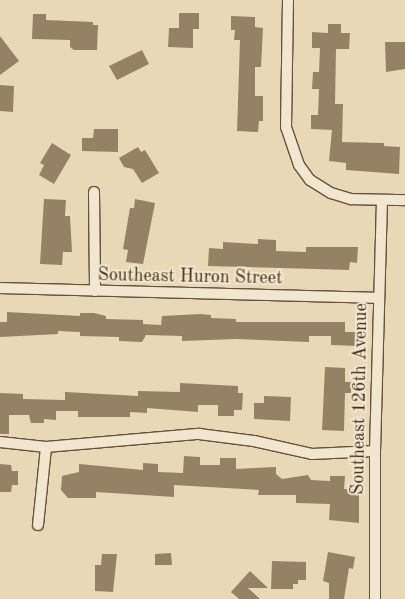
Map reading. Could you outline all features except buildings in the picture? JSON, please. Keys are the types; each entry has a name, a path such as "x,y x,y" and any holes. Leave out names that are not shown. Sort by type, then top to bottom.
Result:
{"street":[{"path":"288,0 286,127 293,152 310,180 331,193 352,199 405,200"},
{"path":"94,192 95,291"},
{"name":"Southeast 126th Avenue","path":"375,599 375,451 382,200"},
{"name":"Southeast Huron Street","path":"0,288 378,298"},
{"path":"0,442 46,447 199,434 254,441 312,454 375,451"},
{"path":"38,525 46,447"}]}
